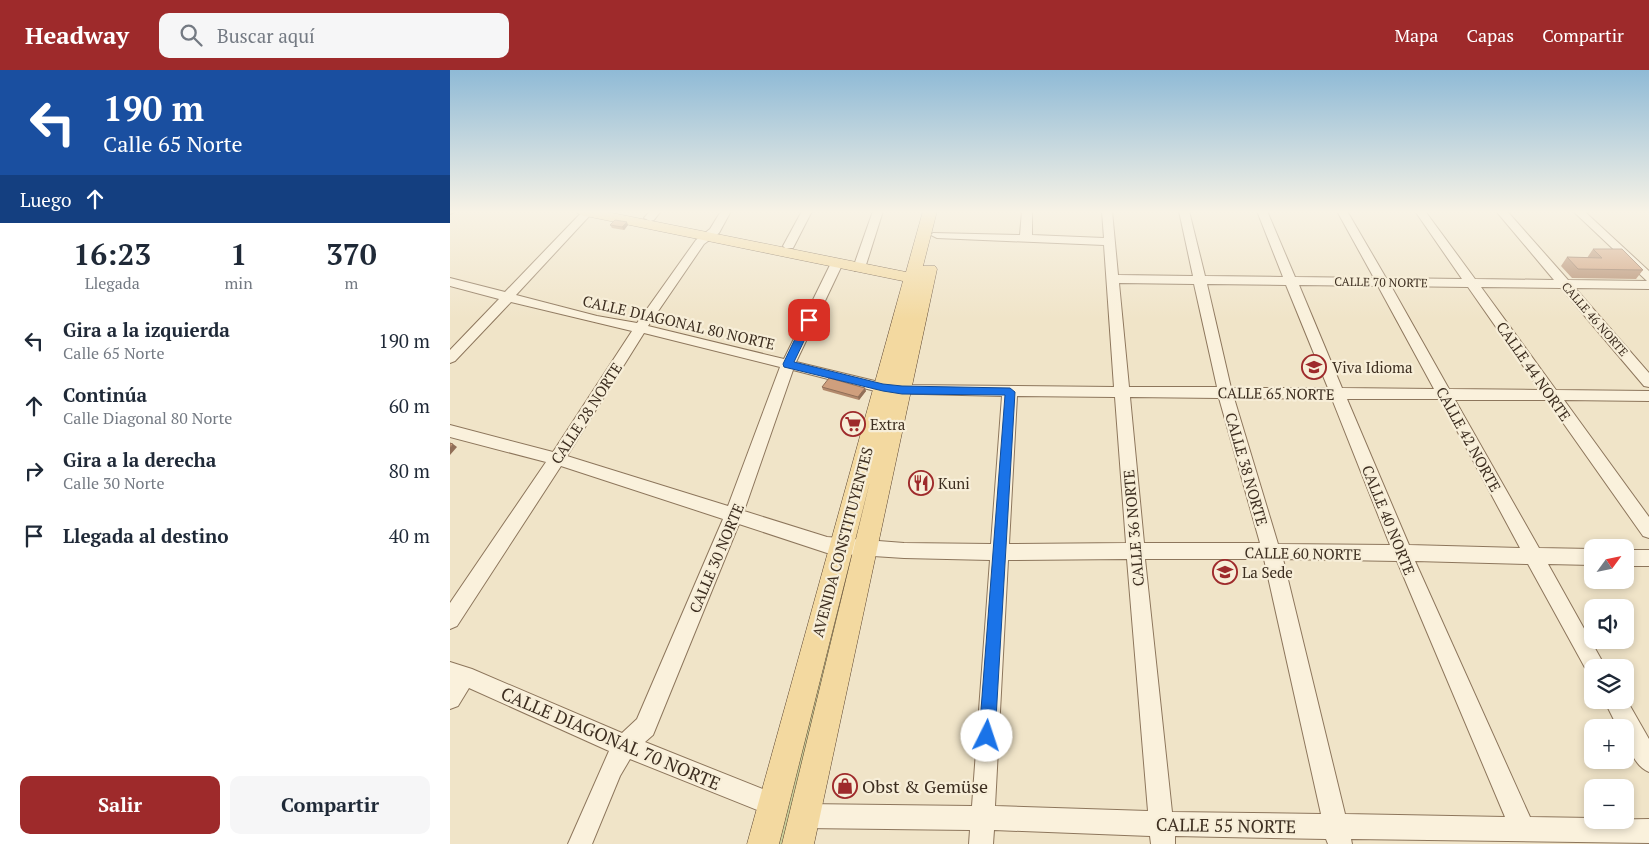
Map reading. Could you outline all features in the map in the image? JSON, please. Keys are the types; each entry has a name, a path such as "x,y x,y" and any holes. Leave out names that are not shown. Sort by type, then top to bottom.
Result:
{"main road":[{"path":"770,247 837,263 860,264"},
{"path":"793,247 860,264 920,275"},
{"name":"AVENIDA CONSTITUYENTES","path":"763,844 772,804 852,548 920,275 924,247"},
{"name":"AVENIDA CONSTITUYENTES","path":"920,275 932,247"},
{"name":"AVENIDA CONSTITUYENTES","path":"798,844 855,598 852,548"}],"street":[{"path":"450,358 553,247"},
{"name":"CALLE 28 NORTE","path":"450,620 557,459 640,328 700,247"},
{"path":"860,264 866,247"},
{"name":"CALLE 36 NORTE","path":"1110,247 1135,551 1162,834"},
{"name":"CALLE 38 NORTE","path":"1192,247 1225,392 1272,553 1338,835"},
{"name":"CALLE 40 NORTE","path":"1276,247 1402,554 1522,827"},
{"name":"CALLE 42 NORTE","path":"1362,247 1446,393 1533,556 1591,659"},
{"name":"CALLE 44 NORTE","path":"1447,247 1550,396 1649,531"},
{"name":"CALLE 46 NORTE","path":"1532,247 1649,382"},
{"path":"1616,247 1649,278"},
{"path":"1631,247 1649,264"},
{"name":"CALLE 30 NORTE","path":"580,844 612,768 625,746 645,727 734,515 788,364 837,263"},
{"name":"CALLE 70 NORTE","path":"1113,279 1649,285"},
{"name":"CALLE DIAGONAL 80 NORTE","path":"450,282 597,320 640,328 892,389"},
{"name":"CALLE 65 NORTE","path":"892,389 1010,392 1446,393 1649,396"},
{"path":"981,844 981,818 1010,392"},
{"name":"CALLE 60 NORTE","path":"450,431 557,459 827,544 852,548 999,553 1135,551 1584,557"},
{"path":"1634,558 1649,558"},
{"path":"450,698 458,674"},
{"name":"CALLE DIAGONAL 70 NORTE","path":"458,674 625,746 772,804"},
{"path":"1620,709 1649,761"},
{"name":"CALLE 55 NORTE","path":"804,816 981,818 1162,834 1338,835 1522,827 1649,830"}],"green space":[{"path":"846,562 854,562 786,844 775,844"}],"building":[{"path":"1593,249 1622,249 1643,270 1578,269 1567,257 1602,258"},
{"path":"829,378 865,388 858,397 822,387"}],"place":[{"name":"Viva Idioma","path":"1314,367"},
{"name":"Extra","path":"853,424"},
{"name":"Kuni","path":"921,483"},
{"name":"La Sede","path":"1225,572"},
{"name":"Obst & Gemüse","path":"845,786"}],"route":[{"path":"809,320 788,364 883,388 925,391 1010,392 987,736"}]}
